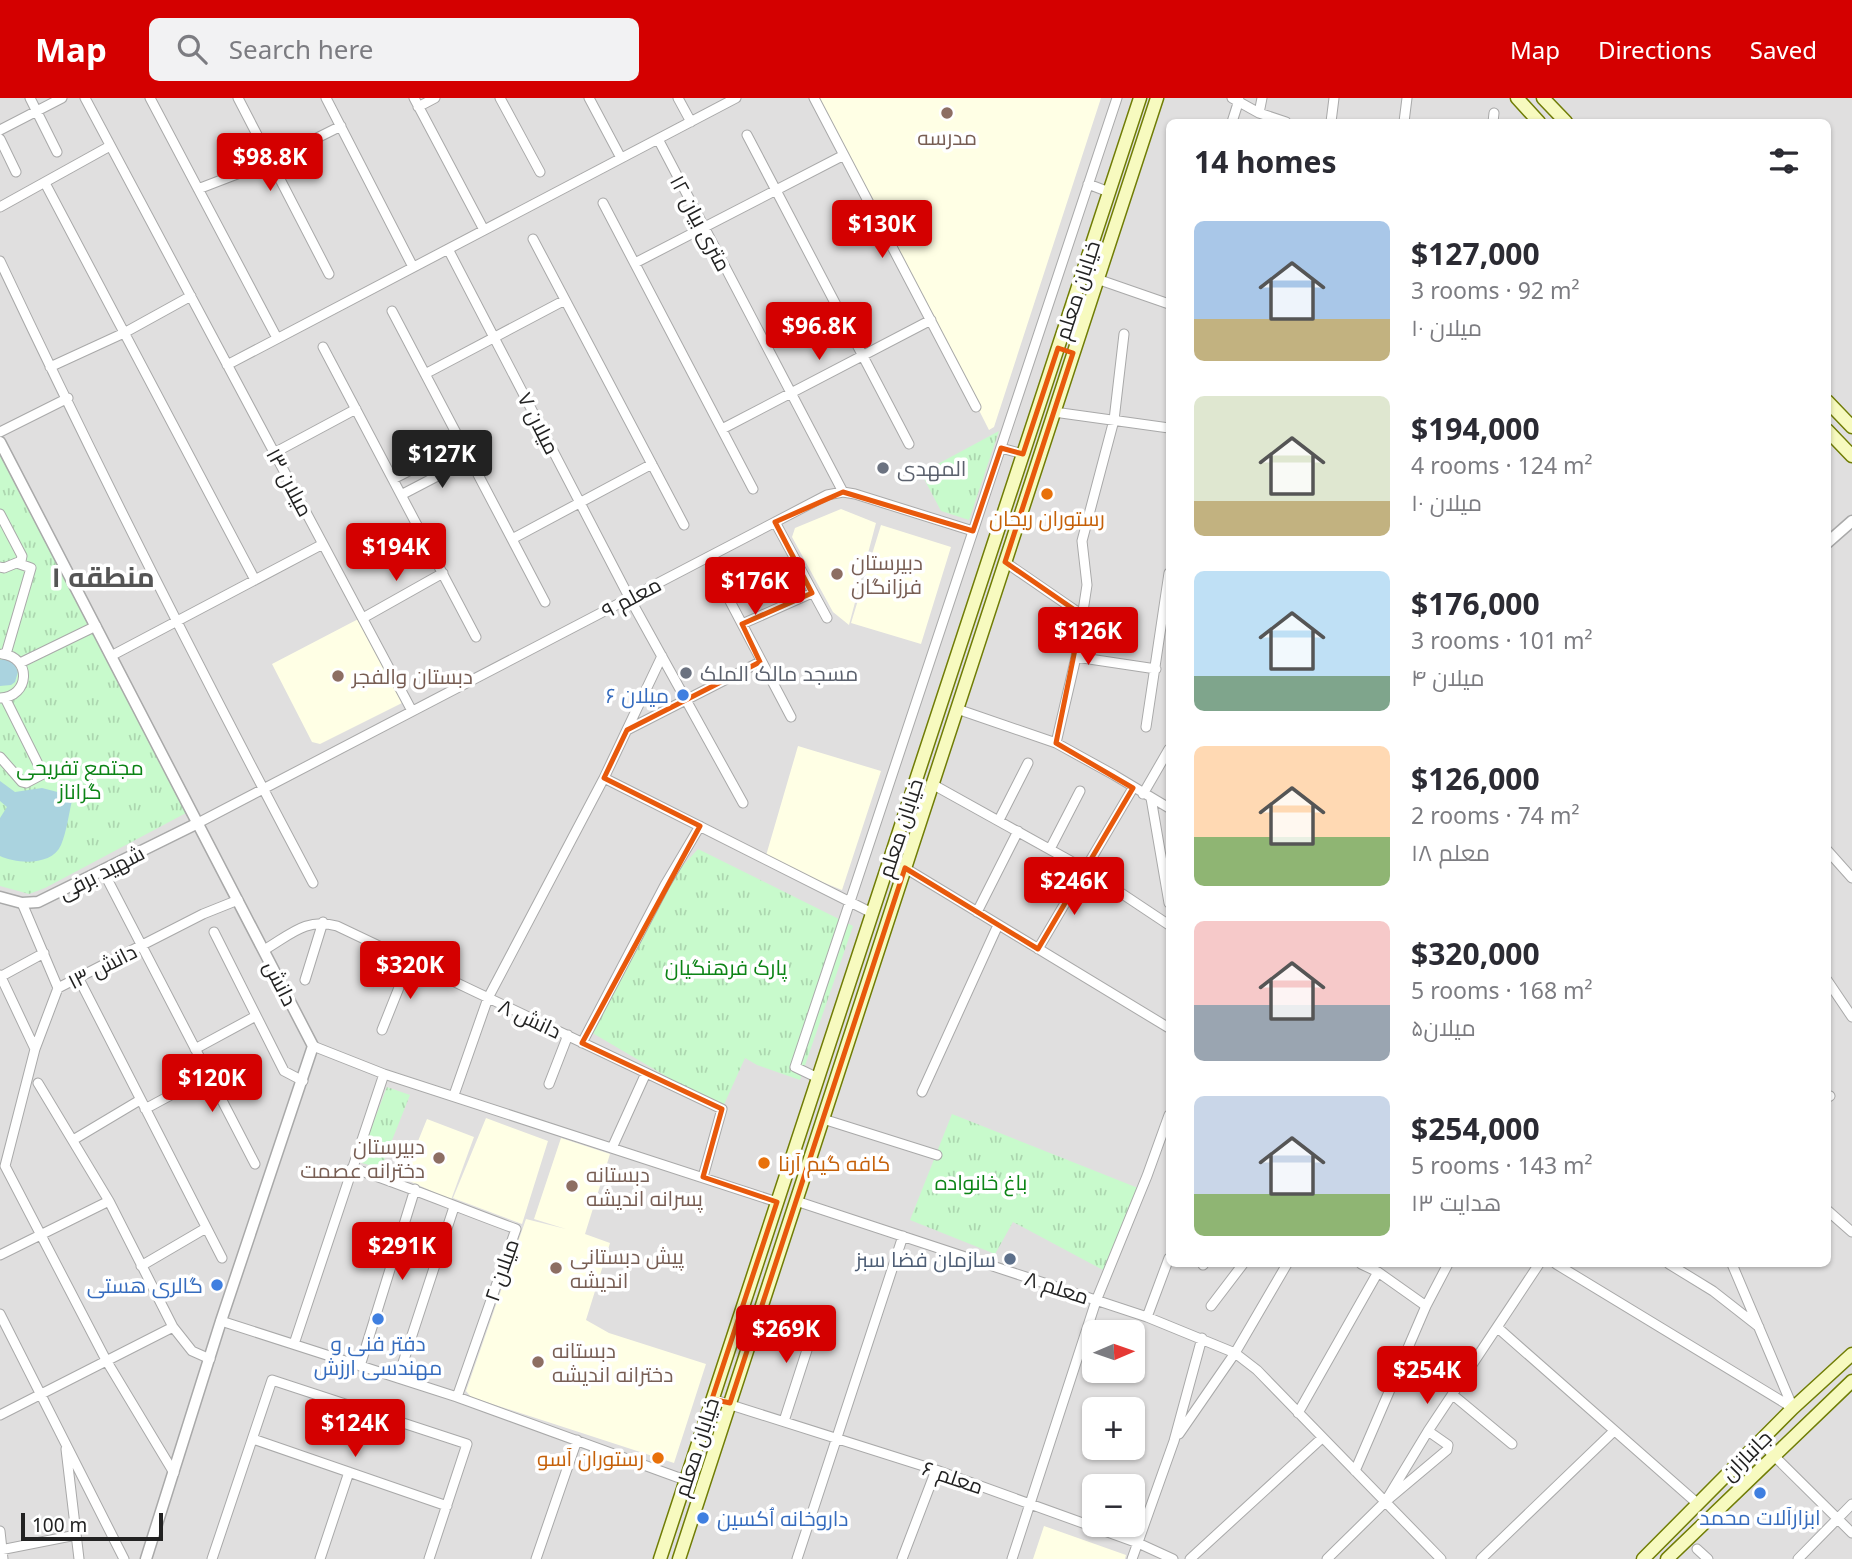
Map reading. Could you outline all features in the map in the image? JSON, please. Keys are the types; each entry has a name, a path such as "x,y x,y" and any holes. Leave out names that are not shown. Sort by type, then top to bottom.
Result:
{"main road":[{"name":"خیابان معلم","path":"660,1559 1140,98"},
{"name":"خیابان معلم","path":"679,1559 1157,98"},
{"path":"1517,98 1536,119"},
{"path":"1543,98 1563,119"},
{"path":"1058,348 1073,353"},
{"path":"1831,405 1852,427"},
{"path":"1831,438 1852,456"},
{"name":"جانبازان","path":"1643,1559 1793,1408 1852,1354"},
{"name":"جانبازان","path":"1667,1559 1852,1381"}],"street":[{"path":"30,98 57,152"},
{"path":"0,130 62,98"},
{"name":"میلان ۱۳","path":"85,98 412,711"},
{"path":"149,98 277,338"},
{"path":"238,98 329,274"},
{"path":"326,98 413,267"},
{"path":"435,98 416,102 484,230"},
{"path":"500,98 540,172"},
{"path":"589,98 621,159"},
{"path":"678,98 691,122"},
{"path":"227,365 736,98"},
{"path":"814,98 976,407"},
{"path":"818,1078 795,1068 931,651 1117,98"},
{"path":"1259,113 1262,98"},
{"path":"1331,119 1334,98"},
{"path":"1404,119 1407,98"},
{"path":"1232,119 1235,99 1259,113 1277,119"},
{"path":"198,189 271,161 341,126"},
{"path":"747,135 909,444"},
{"path":"0,139 16,172"},
{"name":"۱۲ متری بیان","path":"657,139 843,492"},
{"path":"0,207 110,146"},
{"path":"635,263 844,155"},
{"path":"45,183 255,580"},
{"path":"1088,184 1109,192"},
{"path":"603,203 753,489"},
{"path":"533,239 684,525"},
{"name":"میلان ۷","path":"448,249 629,597"},
{"path":"0,261 50,368 68,398 177,621 313,883"},
{"path":"1097,279 1166,303"},
{"path":"50,368 124,333 191,296"},
{"path":"425,374 565,300"},
{"path":"392,312 545,603"},
{"path":"722,429 931,320"},
{"path":"1056,743 1076,657 1087,585 1083,541 1114,420 1125,334"},
{"path":"323,347 477,637"},
{"path":"0,432 68,398"},
{"path":"274,453 356,408"},
{"path":"1054,412 1166,428"},
{"name":"دانش","path":"0,442 313,1046"},
{"path":"393,479 462,444"},
{"path":"1001,448 1023,454"},
{"path":"401,495 470,459"},
{"path":"512,539 652,464"},
{"path":"843,492 973,531"},
{"name":"معلم ۹","path":"198,823 827,495 843,492"},
{"path":"0,514 22,555 21,561 0,567"},
{"path":"1831,539 1852,521"},
{"path":"775,522 827,618"},
{"path":"111,656 323,544"},
{"path":"1005,562 1082,615"},
{"path":"0,757 22,782 26,783 43,774 2,698 12,696 23,685 24,670 20,663 3,654 31,568 17,563"},
{"path":"363,618 443,573"},
{"path":"722,586 791,717"},
{"path":"742,624 813,593"},
{"path":"1146,727 1166,595"},
{"path":"629,597 743,803"},
{"path":"20,663 96,626"},
{"path":"454,1095 488,998 604,778 662,656"},
{"path":"1076,657 1156,669"},
{"path":"626,730 760,662"},
{"path":"957,709 1056,743 1166,806"},
{"path":"1166,755 1147,796 1166,889"},
{"path":"999,820 1028,763"},
{"path":"604,778 872,913"},
{"path":"932,784 1084,869 1166,923"},
{"path":"1038,949 1133,788"},
{"path":"1050,849 1080,791"},
{"name":"شهید برفی","path":"3,901 38,902 198,823"},
{"path":"582,1042 665,885 700,826"},
{"path":"977,912 1018,831"},
{"path":"1831,854 1852,878"},
{"path":"905,868 1166,1026"},
{"path":"103,871 255,1164"},
{"name":"دانش ۱۳","path":"2,1166 35,1049 58,988 203,914 238,900"},
{"path":"22,903 58,988"},
{"path":"264,950 312,922 323,922 304,980"},
{"name":"دانش ۸","path":"323,922 410,960 722,1109 703,1177"},
{"path":"922,1092 998,925"},
{"path":"214,932 284,1071 303,1081"},
{"path":"35,1049 0,976 44,953"},
{"path":"382,1030 410,960"},
{"path":"79,979 222,1258"},
{"path":"1831,986 1852,1017"},
{"path":"195,1049 256,1016"},
{"path":"549,1084 568,1035"},
{"path":"146,1559 221,1321 313,1046 384,1074 777,1202"},
{"path":"612,1148 646,1073"},
{"path":"294,1344 384,1074"},
{"path":"145,1109 208,1075"},
{"path":"38,1083 108,1201 173,1327 192,1351 209,1359"},
{"path":"73,1140 140,1100"},
{"path":"823,1119 936,1154"},
{"path":"1012,1559 1096,1301 1165,1138"},
{"path":"2,1166 42,1235 106,1360 174,1473"},
{"name":"میلان ۲","path":"352,1168 415,1189 454,1207 516,1229 457,1397"},
{"path":"360,1366 415,1189"},
{"path":"0,1255 108,1201"},
{"name":"معلم ۸","path":"796,1201 1147,1317 1235,1353 1257,1370 1441,1559"},
{"path":"398,1378 454,1207"},
{"path":"1831,1213 1852,1232"},
{"path":"141,1266 206,1228"},
{"path":"797,1559 903,1237"},
{"path":"1147,1317 1166,1266"},
{"path":"1212,1306 1242,1267"},
{"path":"1174,1441 1235,1353 1285,1267"},
{"path":"1367,1267 1426,1306"},
{"path":"1355,1471 1426,1306 1446,1267"},
{"path":"1385,1502 1428,1431 1537,1267"},
{"path":"1561,1267 1793,1408"},
{"path":"1674,1267 1713,1291 1760,1329"},
{"path":"1733,1267 1793,1408"},
{"path":"1298,1413 1378,1272"},
{"path":"0,1314 124,1559"},
{"path":"784,1421 817,1319"},
{"path":"221,1321 457,1397 685,1480"},
{"path":"0,1415 173,1327"},
{"path":"1498,1328 1698,1504"},
{"path":"1132,1559 1174,1441 1202,1338"},
{"path":"212,1559 272,1380 467,1444 429,1559"},
{"path":"1453,1395 1512,1444"},
{"name":"معلم ۶","path":"712,1399 936,1470 1138,1543 1173,1559"},
{"path":"1327,1559 1385,1502 1447,1450 1448,1445 1428,1431"},
{"path":"1481,1559 1614,1431"},
{"path":"1190,1559 1322,1438"},
{"path":"253,1439 447,1506"},
{"path":"65,1440 79,1559"},
{"path":"536,1559 577,1440"},
{"path":"1760,1442 1852,1533"},
{"path":"902,1559 936,1470"},
{"path":"320,1559 349,1472"},
{"path":"1798,1559 1852,1504"},
{"path":"0,1531 1,1553 76,1535"},
{"path":"1697,1549 1708,1559"}],"highlighted area":[{"path":"1058,348 1073,353 1005,562 1082,615 1056,743 1133,788 1038,949 905,868 730,1403 712,1399 777,1202 703,1177 722,1109 582,1043 700,826 604,778 627,730 760,662 742,624 812,593 775,522 843,492 973,531 1001,448 1023,454"}],"shaded area":[{"path":"0,98 1852,98 1852,1559 0,1559"},
{"path":"814,98 1101,98 994,427 989,430 907,268"},
{"name":"دبیرستان فرزانگان","path":"841,509 876,523 849,625 833,612 792,537 795,528"},
{"path":"881,525 951,547 921,644 851,623"},
{"name":"دبستان والفجر","path":"366,615 404,689 402,703 320,744 312,742 272,664"},
{"path":"798,746 881,771 842,890 765,859"},
{"path":"486,1118 548,1141 522,1224 453,1198"},
{"name":"دبیرستان دخترانه عصمت","path":"427,1119 474,1137 451,1200 403,1178"},
{"path":"561,1138 610,1154 585,1234 610,1243 586,1320 609,1333 706,1364 674,1463 471,1397 466,1391 526,1219 566,1229 534,1219"},
{"path":"1044,1526 1126,1555 1125,1559 1033,1559"}],"green space":[{"path":"999,431 969,520 941,511 921,473"},
{"name":"مجتمع تفریحی گراناز","path":"0,453 186,813 29,894 0,886"},
{"name":"پارک فرهنگیان","path":"698,849 853,926 800,1080 745,1058 722,1109 589,1031 665,885"},
{"path":"387,1087 410,1095 381,1168 358,1162"},
{"name":"باغ خانواده","path":"952,1114 1138,1188 1103,1270 1013,1222 995,1254 910,1220"}],"water":[{"path":"0,660 14,663 18,672 15,682 0,686"},
{"path":"0,781 15,792 42,788 73,796 63,840 50,857 24,862 0,856 0,818 7,807 0,801"}],"place":[{"name":"مدرسه","path":"947,113"},
{"name":"المهدی","path":"883,468"},
{"name":"رستوران ریحان","path":"1047,494"},
{"name":"دبیرستان فرزانگان","path":"837,574"},
{"name":"مسجد مالک الملک","path":"686,673"},
{"name":"دبستان والفجر","path":"338,676"},
{"name":"میلان ۶","path":"683,695"},
{"name":"دبیرستان دخترانه عصمت","path":"439,1158"},
{"name":"کافه گیم آرنا","path":"764,1163"},
{"name":"دبستانه پسرانه اندیشه","path":"572,1186"},
{"name":"سازمان فضا سبز","path":"1010,1259"},
{"name":"پیش دبستانی اندیشه","path":"556,1268"},
{"name":"گالری هستی","path":"217,1285"},
{"name":"دفتر فنی و مهندسی ارزش","path":"378,1319"},
{"name":"دبستانه دخترانه اندیشه","path":"538,1362"},
{"name":"رستوران آسو","path":"658,1458"},
{"name":"ابزارآلات محمد","path":"1760,1493"},
{"name":"داروخانه اُکسین","path":"703,1518"}],"district":[{"name":"منطقه ۱","path":"103,576"}]}
